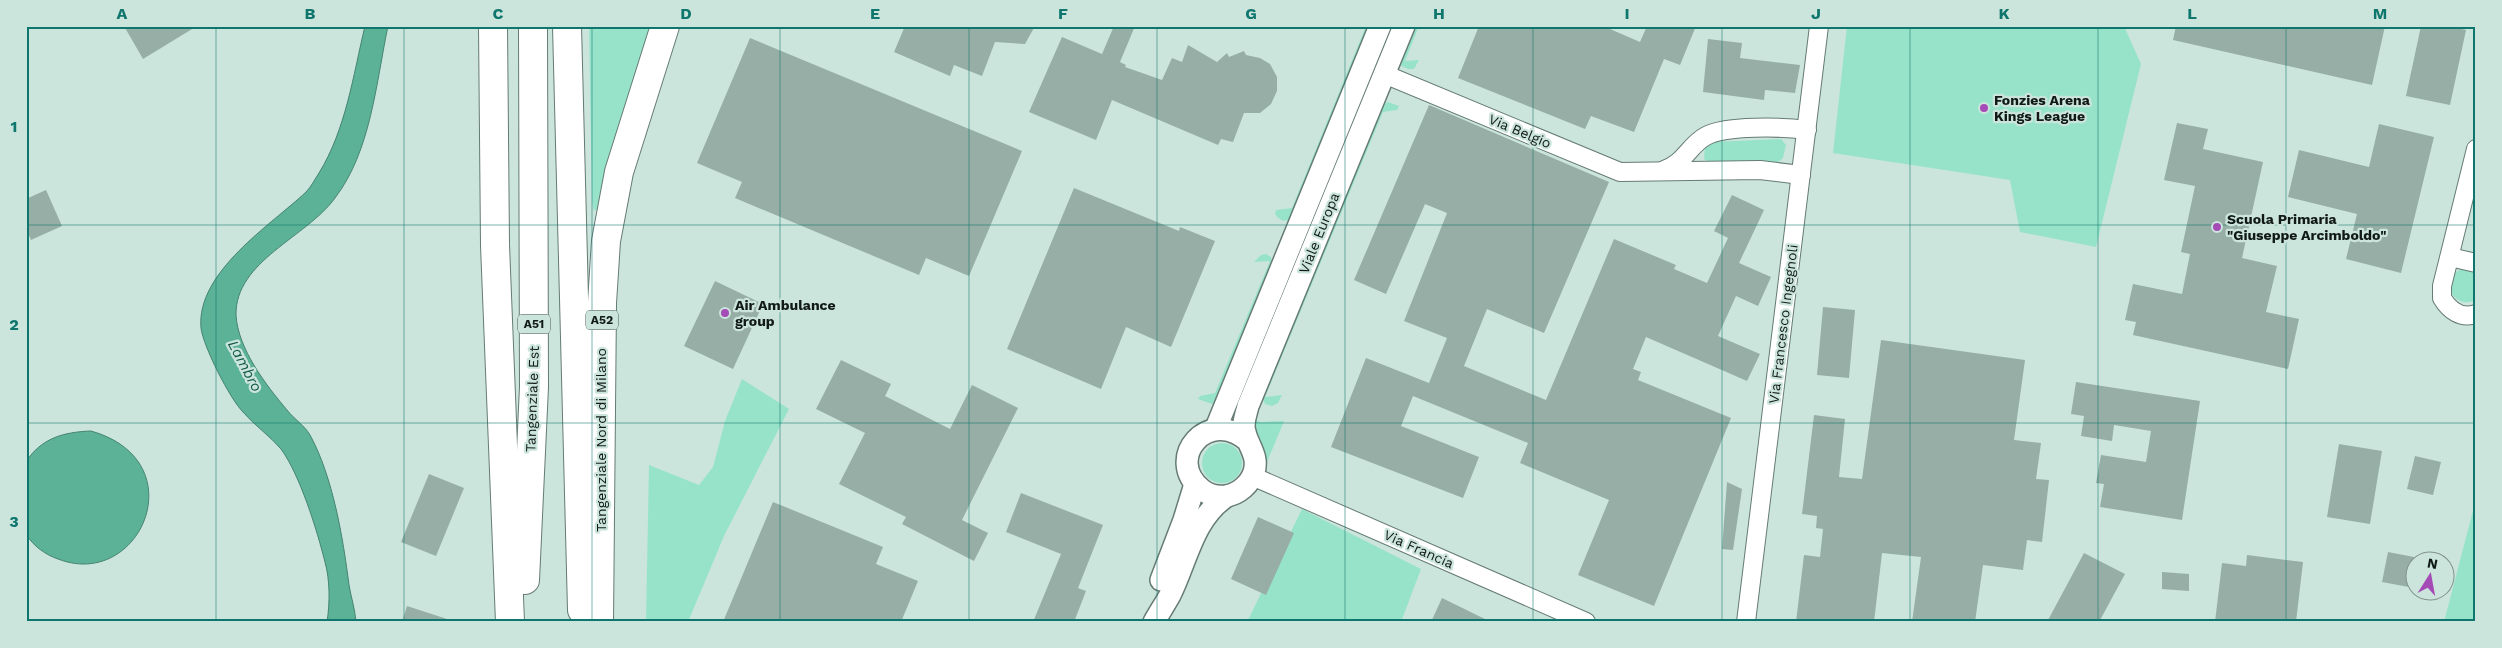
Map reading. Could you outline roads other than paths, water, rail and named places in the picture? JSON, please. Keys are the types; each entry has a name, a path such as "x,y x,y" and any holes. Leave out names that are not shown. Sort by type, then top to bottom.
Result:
{"highway":[{"path":"493,26 495,245 511,622"},
{"path":"511,622 514,253 512,26"},
{"name":"Tangenziale Est","path":"523,622 534,387 533,26"},
{"path":"567,26 582,622"},
{"name":"Tangenziale Nord di Milano","path":"599,622 602,303 606,241 619,172 665,26"}],"street":[{"name":"Viale Europa","path":"1216,428 1380,26"},
{"name":"Viale Europa","path":"1252,476 1255,459 1244,423 1248,406 1404,26"},
{"name":"Via Francesco Ingegnoli","path":"1746,622 1819,26"},
{"name":"Via Belgio","path":"1384,74 1620,172 1760,170 1801,174"},
{"name":"Via Belgio","path":"1659,171 1676,165 1704,137 1718,131 1783,127 1807,130"},
{"path":"2476,149 2442,286 2442,298 2454,312 2463,315 2476,314"},
{"path":"2450,257 2476,263"},
{"path":"1227,496 1207,493 1195,484 1188,467 1190,450 1196,440 1205,432 1216,428 1233,430 1248,440"},
{"path":"1154,622 1170,595 1199,526 1215,503 1238,492 1247,485 1252,476"},
{"name":"Via Francia","path":"1252,476 1586,622"},
{"path":"1149,622 1157,589 1184,520 1195,484"}],"water":[{"name":"Lambro","path":"365,26 388,26 371,116 357,159 335,198 323,212 275,251 247,279 239,296 236,315 242,341 254,366 270,389 310,435 331,489 344,548 356,622 327,622 329,592 327,569 313,519 295,473 281,449 247,417 231,396 212,359 201,328 203,307 210,288 223,269 238,251 306,192 319,173 336,138 348,102"},
{"path":"91,431 123,446 142,468 149,493 145,518 132,540 113,557 87,564 58,559 49,555 40,550 26,534 26,462 39,447 54,438 72,433"}],"place":[{"name":"Fonzies Arena Kings League","path":"1984,108"},
{"name":"Scuola Primaria \"Giuseppe Arcimboldo\"","path":"2217,227"},
{"name":"Air Ambulance group","path":"725,313"}]}
